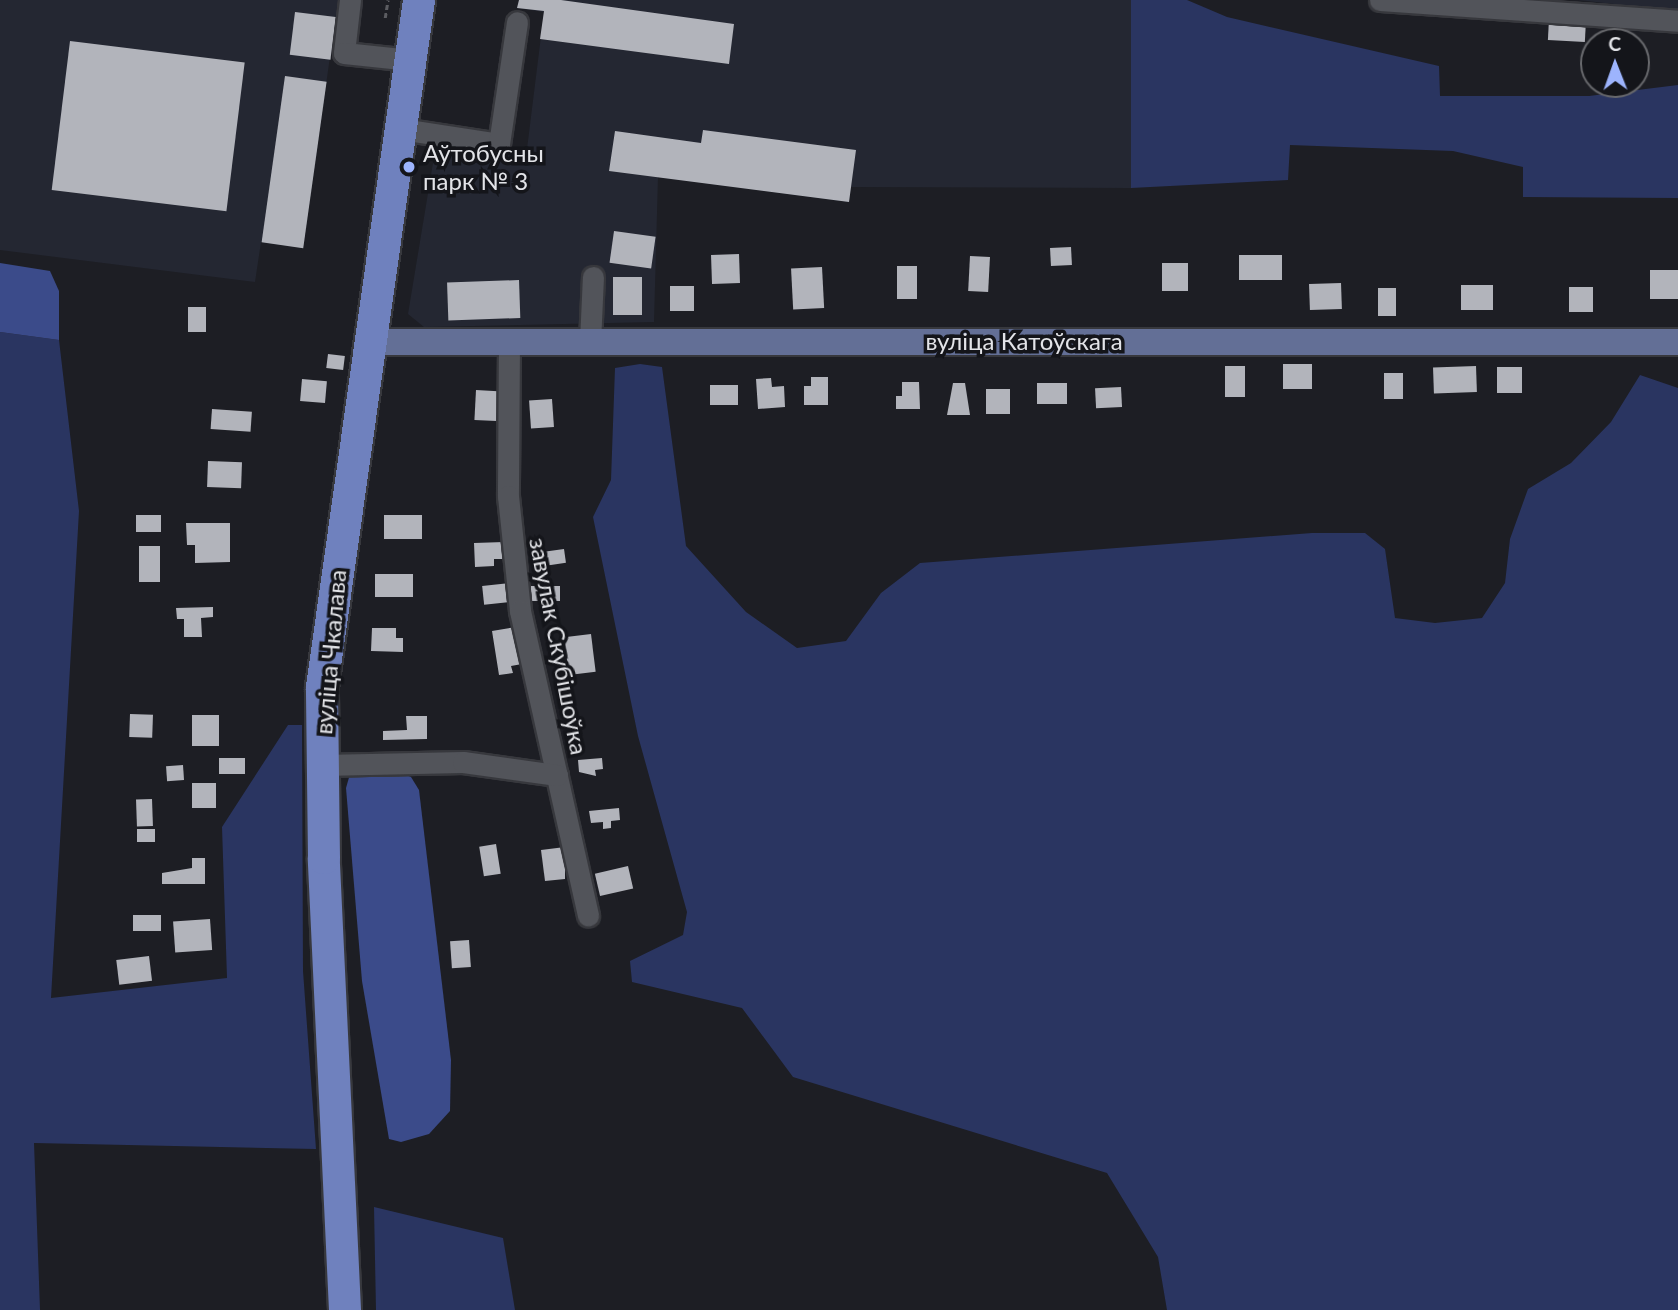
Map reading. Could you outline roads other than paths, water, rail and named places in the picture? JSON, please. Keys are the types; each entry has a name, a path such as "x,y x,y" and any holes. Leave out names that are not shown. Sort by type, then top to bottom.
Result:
{"highway":[{"name":"вуліца Чкалава","path":"345,1310 322,765 322,687 330,615 419,0"}],"main road":[{"name":"вуліца Катоўскага","path":"371,342 1678,341"}],"street":[{"path":"350,0 344,53 411,60"},
{"path":"1380,0 1678,21"},
{"path":"401,129 499,144 517,22"},
{"path":"590,342 593,277"},
{"name":"завулак Скубішоўка","path":"509,342 510,539 520,611 588,915"},
{"path":"322,765 463,762 557,775"}],"place":[{"name":"Аўтобусны парк № 3","path":"409,167"}]}
